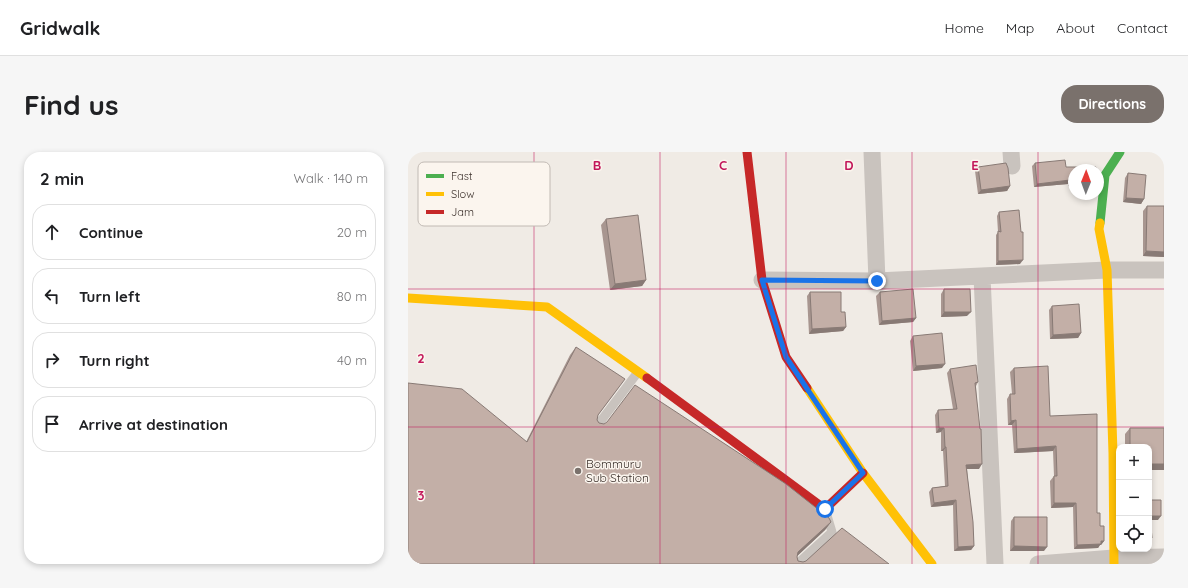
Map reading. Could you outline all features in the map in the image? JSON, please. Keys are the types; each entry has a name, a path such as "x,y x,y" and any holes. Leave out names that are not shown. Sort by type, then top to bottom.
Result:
{"street":[{"path":"747,152 762,280 786,357 863,473 932,564"},
{"path":"872,152 877,281"},
{"path":"1114,561 1113,453 1107,270 1099,229 1106,175 1120,152"},
{"path":"762,280 877,281 1107,270 1164,270"},
{"path":"982,276 995,564"},
{"path":"408,298 547,307 733,440 825,509 863,473"},
{"path":"1038,564 1114,561 1164,557"}],"lane":[{"path":"597,426 638,372"},
{"path":"797,564 832,532 825,509"}],"building":[{"path":"1065,160 1066,167 1068,167 1068,180 1037,184 1035,163"},
{"path":"1006,163 1010,186 981,190 978,167"},
{"path":"1128,173 1146,175 1144,199 1126,198"},
{"path":"1147,206 1164,206 1164,252 1146,251"},
{"path":"1019,210 1021,232 1023,232 1023,260 998,261 998,231 1001,232 999,212"},
{"path":"638,215 646,280 615,284 606,219"},
{"path":"913,289 916,318 882,321 880,292"},
{"path":"944,289 970,289 971,312 944,312"},
{"path":"810,292 841,292 841,312 845,312 846,327 812,329"},
{"path":"1079,304 1081,333 1053,335 1052,306"},
{"path":"942,333 945,364 916,366 913,336"},
{"name":"Bommuru Sub Station","path":"576,347 625,379 598,415 597,420 599,423 604,424 607,422 635,385 786,484 829,518 831,522 798,552 798,561 806,561 842,528 889,564 408,564 408,383 462,389 527,442"},
{"path":"976,365 978,382 975,383 981,429 982,464 966,465 973,522 974,546 958,547 956,500 934,503 932,488 948,486 944,428 939,428 938,410 957,409 950,369"},
{"path":"1048,366 1050,416 1097,414 1097,513 1100,513 1100,526 1104,526 1104,541 1101,541 1101,544 1077,545 1076,503 1054,503 1054,476 1057,476 1056,446 1017,449 1016,420 1011,421 1010,394 1015,394 1014,368"},
{"path":"1130,428 1164,428 1164,464 1152,464 1152,444 1130,444"},
{"path":"1152,500 1161,500 1161,516 1152,516"},
{"path":"1014,517 1047,517 1047,547 1014,546"}],"traffic: fast":[{"path":"1100,223 1105,175 1120,152"}],"traffic: slow":[{"path":"1100,223 1099,229 1107,270 1113,453 1114,564"},
{"path":"408,298 547,307 647,378"},
{"path":"807,388 863,473 932,564"}],"traffic: jam":[{"path":"747,152 762,280 786,357 807,388"},
{"path":"647,378 825,509 863,473"}],"place":[{"name":"Bommuru Sub Station","path":"578,471"}],"route":[{"path":"825,509 863,473 786,357 762,280 877,281"}]}
